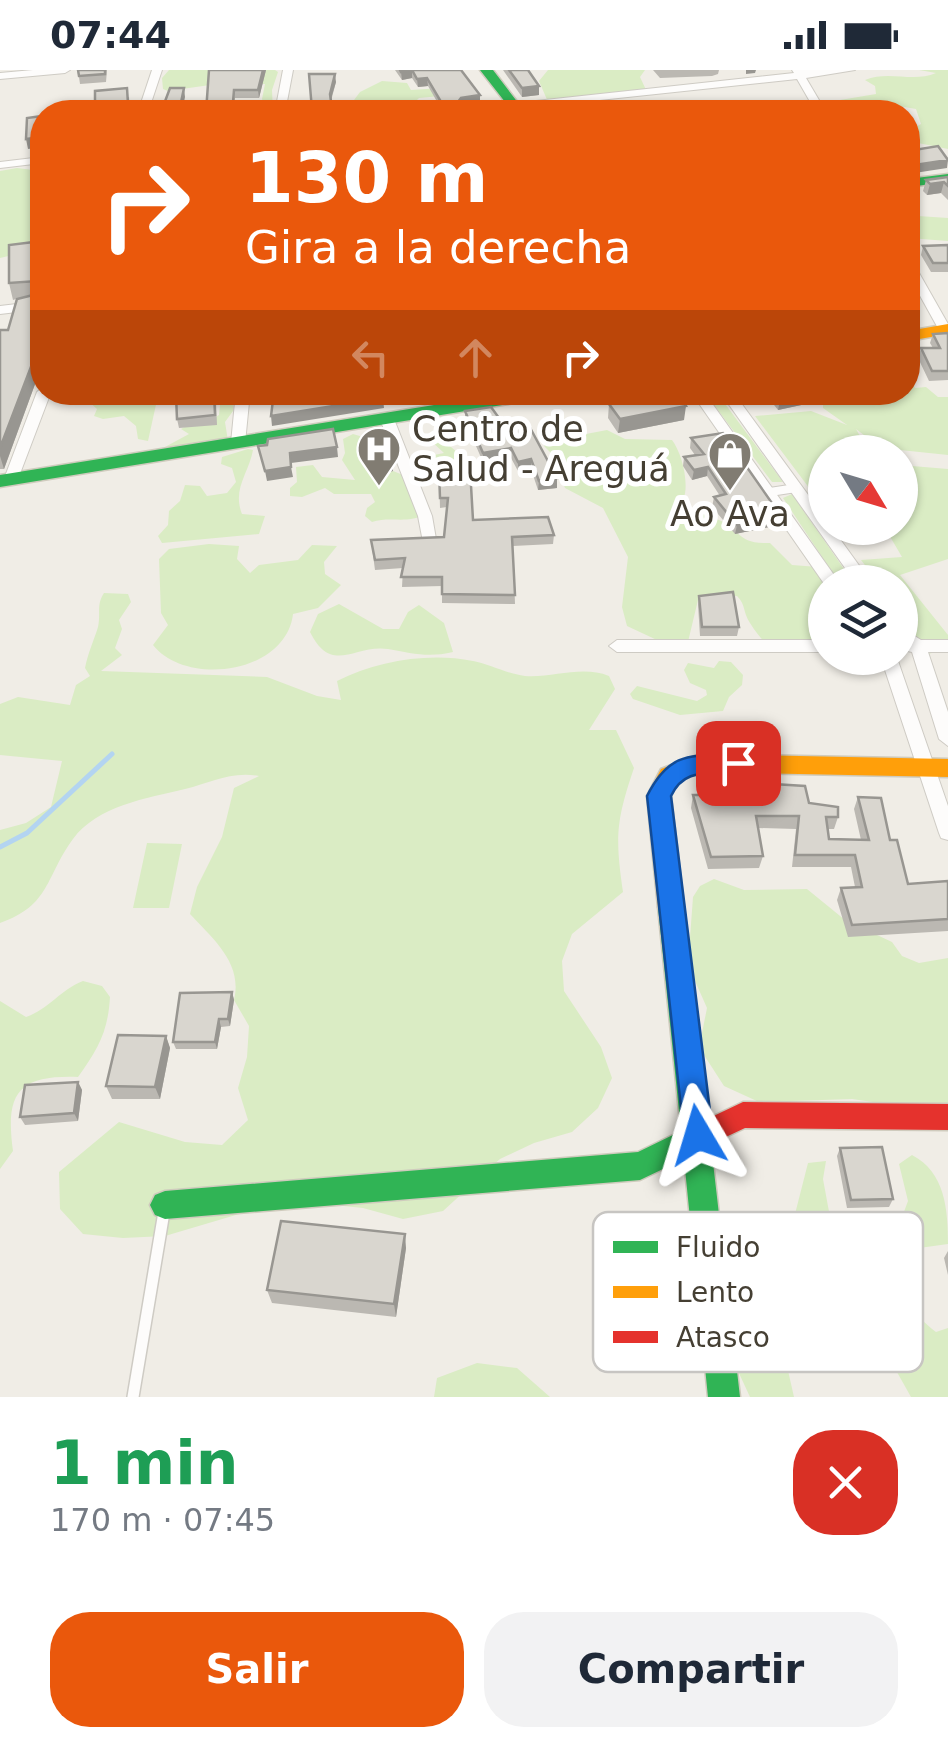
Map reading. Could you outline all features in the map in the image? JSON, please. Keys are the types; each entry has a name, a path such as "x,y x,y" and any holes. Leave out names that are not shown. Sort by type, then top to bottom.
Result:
{"street":[{"path":"0,76 65,70"},
{"path":"147,100 157,70"},
{"path":"282,100 288,70"},
{"path":"468,70 497,100"},
{"path":"486,70 502,100"},
{"path":"586,100 850,70"},
{"path":"798,73 814,100"},
{"path":"0,165 30,161"},
{"path":"920,182 948,178"},
{"path":"920,285 946,330 920,334"},
{"path":"0,310 30,306"},
{"path":"5,480 38,405"},
{"path":"238,442 241,405"},
{"path":"5,480 469,405"},
{"path":"706,405 819,565"},
{"path":"735,405 851,565"},
{"path":"387,418 425,516 428,539"},
{"path":"616,646 808,646"},
{"path":"918,646 948,646"},
{"path":"918,667 948,739"},
{"path":"897,675 938,767 948,833"},
{"path":"706,1212 658,810 664,782 679,769 700,762 938,767"},
{"path":"165,1205 640,1166 743,1114 948,1117"},
{"path":"722,1372 724,1397"}],"lane":[{"path":"770,492 796,488"},
{"path":"133,1397 165,1205"}],"green space":[{"path":"169,70 278,72 272,100 262,100 265,84 224,83 168,91 163,89 162,78"},
{"path":"548,70 645,70 640,77 647,92 547,100 539,81"},
{"path":"919,70 948,70 948,149 920,143 920,100 840,100 876,94 875,86 865,80 874,77 936,73"},
{"path":"382,81 407,83 411,90 442,88 462,94 417,100 354,100 360,92"},
{"path":"30,170 30,251 0,258 0,171"},
{"path":"920,216 948,218 948,241 920,239"},
{"path":"926,387 938,397 948,397 948,455 918,452 918,435 864,435 856,429 859,435 808,435 808,486 755,416 811,411 847,425 823,405 920,405 920,388"},
{"path":"93,405 156,405 148,441 138,439 136,426 124,416 103,419 94,416 97,409"},
{"path":"220,405 234,405 225,422 228,441 165,447 189,434 181,429 219,415"},
{"path":"714,405 726,405 783,482 772,482"},
{"path":"444,421 461,424 461,428 439,437 457,452 455,459 460,466 440,479 433,478 430,471 434,455 444,453 430,440"},
{"path":"607,430 625,439 672,440 684,469 683,500 687,504 727,524 744,539 770,543 792,565 808,566 808,652 783,651 767,644 750,623 737,596 698,600 687,646 674,648 627,626 622,607 628,557 603,508 565,488 544,446 551,433"},
{"path":"353,434 363,437 367,444 364,465 373,477 393,471 408,477 406,487 415,492 423,515 372,522 365,516 367,508 375,502 371,494 334,494 325,488 302,497 290,496 290,488 297,482 296,467 313,465 322,477 355,480 342,460 343,439"},
{"path":"253,450 239,505 242,514 265,516 259,534 162,543 158,536 168,525 169,511 180,501 185,485 200,486 207,496 227,493 236,482 232,468 221,464 222,457"},
{"path":"918,466 948,469 948,559 918,569 918,565 865,565 861,560 902,557 895,545 918,545"},
{"path":"792,494 808,517 808,536 783,498"},
{"path":"209,544 239,546 237,559 250,573 259,565 298,560 312,545 337,546 324,562 325,574 341,585 318,608 293,614 286,634 273,650 254,661 233,668 188,666 168,658 153,645 168,625 161,613 159,559 169,549"},
{"path":"814,545 827,545 841,565 827,565"},
{"path":"104,593 128,594 131,602 119,620 122,629 115,648 122,655 101,671 267,677 317,696 341,700 337,681 369,668 421,658 456,658 525,676 588,672 609,676 615,689 589,730 616,730 634,768 619,829 623,892 572,934 562,961 564,991 601,1047 612,1078 598,1108 572,1132 534,1143 500,1159 443,1211 403,1219 363,1208 286,1200 165,1236 123,1238 83,1234 60,1209 59,1172 119,1122 185,1142 222,1145 248,1120 238,1088 247,1057 249,1026 234,1000 236,987 230,963 190,914 197,887 222,837 234,788 259,776 221,778 109,811 73,839 38,899 17,916 0,923 0,830 26,823 51,807 62,761 0,755 0,704 18,697 70,705 76,685 90,676 85,668"},
{"path":"918,598 948,635 948,649 928,654 918,640"},
{"path":"339,604 383,629 399,629 408,612 419,605 444,623 453,652 428,655 376,649 344,655 327,653 310,632 318,614"},
{"path":"719,661 731,662 743,675 742,685 729,697 723,711 680,715 633,699 630,694 637,686 697,701 707,695 706,690 690,683 684,670 688,663 714,668"},
{"path":"147,843 182,844 169,908 133,908"},
{"path":"714,879 744,890 807,889 845,920 892,942 902,956 919,963 948,958 948,1113 852,1099 759,1102 724,1086 704,1055 701,1038 707,1008 688,965 693,897 700,886"},
{"path":"83,981 102,986 110,997 101,1040 78,1077 41,1080 20,1091 11,1115 13,1151 0,1169 0,1001 26,1017"},
{"path":"912,1155 932,1171 945,1205 948,1244 923,1247 923,1212 904,1212 908,1201 899,1164"},
{"path":"826,1161 823,1179 829,1212 796,1212 808,1163"},
{"path":"923,1320 936,1332 948,1328 948,1397 911,1397 897,1372 923,1372"},
{"path":"477,1363 517,1368 550,1397 434,1397 437,1378"},
{"path":"738,1372 788,1372 794,1397 750,1397"}],"building":[{"path":"78,70 105,70 105,74 79,76"},
{"path":"209,70 263,70 258,90 234,90 233,100 207,100"},
{"path":"412,70 461,70 480,95 440,100 427,78 417,79"},
{"path":"509,70 528,70 539,86 522,88"},
{"path":"309,74 335,74 331,100 311,100"},
{"path":"127,88 128,100 95,100 95,91"},
{"path":"170,88 184,88 182,100 166,100"},
{"path":"30,118 30,138 26,139"},
{"path":"938,146 948,160 920,164 920,149"},
{"path":"948,177 948,186 926,180"},
{"path":"30,242 30,282 9,283 9,245"},
{"path":"948,245 948,263 933,263 923,246"},
{"path":"30,296 30,369 0,448 0,330 8,330 17,299"},
{"path":"948,333 948,371 932,371 921,348 940,348 933,334"},
{"path":"176,405 215,405 215,415 177,419"},
{"path":"272,405 339,405 271,416"},
{"path":"610,405 686,406 620,419"},
{"path":"491,407 504,425 527,422 557,478 539,481 531,459 518,462 511,448 483,453 465,411"},
{"path":"333,429 337,447 290,453 291,467 265,471 258,446 267,445 268,439"},
{"path":"723,433 781,516 737,525 714,497 726,494 708,467 694,470 684,457 704,454 691,438"},
{"path":"383,439 393,462 374,466 366,443"},
{"path":"470,468 473,520 548,517 554,535 512,537 515,595 442,594 442,577 401,577 405,558 375,560 371,540 444,537 448,498 440,498 439,471"},
{"path":"733,592 739,627 702,627 699,596"},
{"path":"773,784 805,786 809,803 838,807 838,817 826,817 829,839 869,840 858,797 881,798 890,840 897,840 908,884 948,881 948,919 852,925 841,888 862,887 855,855 795,855 799,816 756,816 763,856 711,857 693,795 774,795"},
{"path":"232,992 228,1019 219,1019 215,1042 173,1042 180,993"},
{"path":"118,1035 166,1036 155,1087 106,1086"},
{"path":"78,1082 74,1113 20,1117 25,1085"},
{"path":"882,1147 893,1199 851,1200 840,1148"},
{"path":"281,1221 405,1234 394,1304 267,1290"}],"waterway":[{"path":"0,847 27,833 112,754"}],"traffic: fast":[{"path":"486,70 510,100"},
{"path":"920,182 948,178"},
{"path":"0,481 471,405"},
{"path":"671,907 704,1212"},
{"path":"165,1205 640,1166 713,1130"},
{"path":"721,1372 724,1397"}],"traffic: slow":[{"path":"920,334 948,329"},
{"path":"671,907 659,796 669,775 700,763 948,768"}],"traffic: jam":[{"path":"713,1130 743,1115 948,1117"}],"place":[{"name":"Centro de Salud - Areguá","path":"379,487"},
{"name":"Ao Ava","path":"730,492"}],"route":[{"path":"698,1135 659,796 669,776 689,764 738,763"}]}
